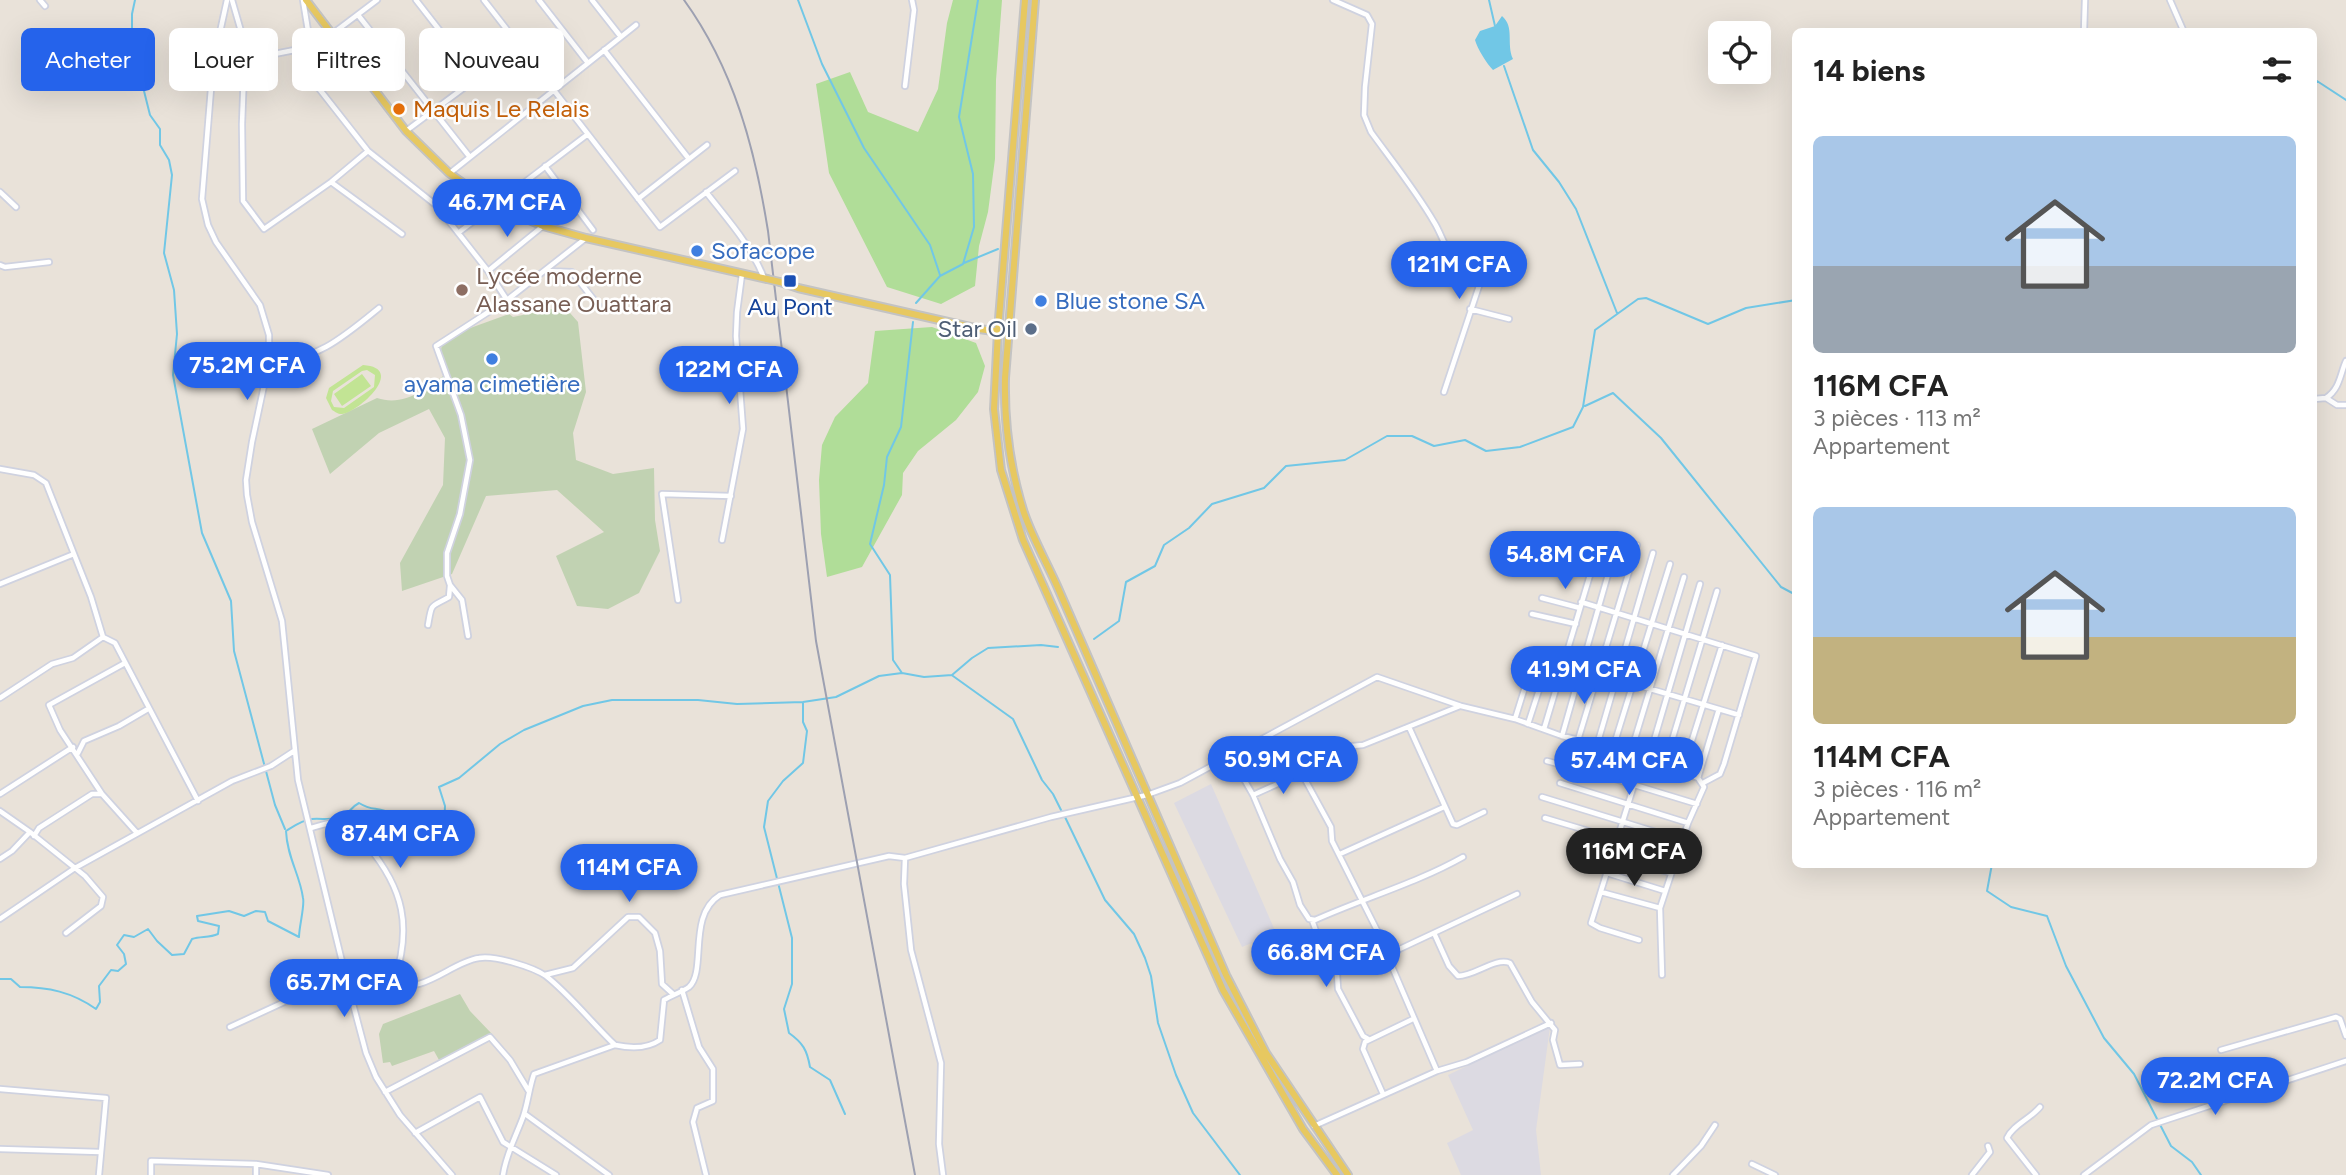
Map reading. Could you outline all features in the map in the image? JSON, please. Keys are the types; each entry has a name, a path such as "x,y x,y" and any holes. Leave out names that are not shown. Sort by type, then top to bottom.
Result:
{"main road":[{"path":"304,0 326,28"},
{"path":"1025,0 994,409 1005,486 1023,540 1223,990 1303,1129 1337,1175"},
{"path":"1035,0 1004,410 1008,444 1025,514 1238,998 1266,1053 1348,1175"},
{"path":"375,91 406,131 449,173 494,205 542,226 742,275 766,278 798,288 1008,333"}],"street":[{"path":"40,0 45,6"},
{"path":"229,0 245,45 243,201 264,229 368,151"},
{"path":"229,0 213,64 202,184 203,211 216,242 260,305 269,335 269,362 252,442 247,495 282,621 293,751 366,1053 400,1115 452,1175"},
{"path":"304,0 308,28"},
{"path":"340,28 377,0"},
{"path":"416,0 438,28"},
{"path":"484,0 506,28"},
{"path":"539,0 588,63"},
{"path":"592,0 621,37"},
{"path":"905,86 914,10 912,0"},
{"path":"1334,0 1367,15 1370,19 1371,45 1364,115 1371,132 1435,223 1458,265 1474,271 1479,277 1479,286 1444,392"},
{"path":"2084,28 2085,0"},
{"path":"2171,0 2182,28"},
{"path":"358,15 469,156"},
{"path":"564,82 636,25"},
{"path":"604,50 689,159"},
{"path":"321,91 368,151 437,206 507,300"},
{"path":"406,131 457,91"},
{"path":"449,173 553,91 660,227 735,171"},
{"path":"458,233 588,134"},
{"path":"638,199 707,145"},
{"path":"545,166 593,230"},
{"path":"331,181 402,234"},
{"path":"0,192 16,207"},
{"path":"706,192 758,262 766,278"},
{"path":"488,271 542,226"},
{"path":"468,636 462,600 450,585 447,576 447,553 460,514 470,460 461,415 436,346 507,300 586,238"},
{"path":"0,265 5,267 49,262"},
{"path":"544,271 572,272 598,305"},
{"path":"722,540 743,429 736,336 742,275"},
{"path":"269,362 284,362 311,356 348,333 379,308"},
{"path":"1470,309 1509,319"},
{"path":"2317,399 2331,395 2340,380 2346,361"},
{"path":"2326,398 2337,405 2346,405"},
{"path":"0,469 34,475 46,483 91,597 103,637 115,643 198,801"},
{"path":"678,600 662,494 731,496"},
{"path":"1578,740 1637,545"},
{"path":"1562,736 1615,550"},
{"path":"1597,745 1653,553"},
{"path":"0,584 74,554"},
{"path":"1544,729 1593,565"},
{"path":"1613,748 1670,565"},
{"path":"1630,755 1685,578"},
{"path":"1648,761 1700,584"},
{"path":"428,625 431,607 449,597 450,585"},
{"path":"1664,767 1717,591"},
{"path":"1542,598 1599,608 1756,656 1720,774 1703,783"},
{"path":"1532,614 1576,624"},
{"path":"0,698 52,664 73,658 103,637"},
{"path":"1682,772 1722,645"},
{"path":"1525,652 1739,715"},
{"path":"1515,719 1535,655"},
{"path":"1528,724 1549,659"},
{"path":"125,663 49,705 61,730 102,794 138,833"},
{"path":"310,827 338,822 347,825 373,853 389,876 399,897 403,917 402,954 394,982 416,985 480,957 519,964 545,975 614,1045 626,1048 653,1045 660,1041 664,1000 689,986 695,975 699,930 712,900 720,895 889,856 905,858 1051,817 1147,795 1180,783 1377,677 1461,706 1613,748 1698,778 1703,783 1704,787 1688,823 1660,908 1662,975"},
{"path":"1262,740 1290,752 1363,746 1461,706"},
{"path":"78,753 84,741 119,726 148,709"},
{"path":"1698,778 1719,709"},
{"path":"1409,727 1455,825 1484,813"},
{"path":"0,794 73,747"},
{"path":"0,919 75,869 232,781 271,766 293,751"},
{"path":"1290,752 1331,827 1332,841 1390,954 1390,962 1437,1071"},
{"path":"1615,779 1623,752"},
{"path":"1547,761 1697,804"},
{"path":"1213,765 1241,774 1253,795 1280,859 1293,882 1300,905 1312,920 1322,948 1337,974 1338,989 1363,1036 1368,1039"},
{"path":"1253,795 1302,773"},
{"path":"1560,783 1688,823"},
{"path":"1634,785 1592,925 1639,940"},
{"path":"0,859 39,828 92,794 102,794"},
{"path":"1542,797 1682,840"},
{"path":"1340,854 1445,806"},
{"path":"0,811 85,876 103,897 101,906 66,933"},
{"path":"1545,818 1676,857"},
{"path":"1613,856 1671,873"},
{"path":"905,858 904,884 911,950 941,1063 939,1144 943,1175"},
{"path":"1312,920 1463,858"},
{"path":"1607,873 1665,891"},
{"path":"1601,892 1660,908"},
{"path":"1390,954 1517,894"},
{"path":"545,975 573,968 628,917 639,917 655,933 660,951 662,984 673,994"},
{"path":"1434,933 1450,966 1458,976 1468,976 1500,962 1510,963 1532,1002 1555,1030 1553,1040 1560,1065 1580,1064"},
{"path":"230,1027 345,974"},
{"path":"682,990 699,1047 713,1069 713,1101 697,1108 693,1122 706,1175"},
{"path":"2221,1050 2336,1017 2343,1024 2346,1036"},
{"path":"1382,1094 1363,1049 1368,1039 1413,1019"},
{"path":"1313,1126 1437,1071 1467,1062 1551,1023"},
{"path":"385,1092 490,1037 510,1060 528,1090"},
{"path":"503,1175 511,1146 525,1114 528,1090 534,1074 614,1045"},
{"path":"2084,1175 2151,1125 2346,1061"},
{"path":"0,1088 106,1098 99,1175"},
{"path":"415,1133 480,1097 503,1142 556,1175"},
{"path":"2036,1175 2007,1138 2012,1128 2032,1116 2040,1107"},
{"path":"525,1114 608,1175"},
{"path":"1673,1175 1701,1146 1715,1125"},
{"path":"1972,1175 1990,1152 1989,1146"},
{"path":"0,1149 100,1152"},
{"path":"151,1175 151,1161 256,1164 328,1175"},
{"path":"256,1164 256,1175"},
{"path":"1752,1164 1775,1175"}],"shaded area":[{"path":"1211,784 1276,933 1242,947 1174,803"},
{"path":"1550,1027 1536,1130 1541,1175 1461,1175 1447,1143 1473,1130 1448,1075"}],"green space":[{"path":"953,0 1002,0 996,80 995,159 988,212 979,246 975,286 941,304 887,287 829,173 816,84 850,72 868,112 918,132 938,89"},
{"path":"562,304 578,322 586,392 573,433 576,460 613,474 654,468 655,520 660,551 639,593 608,609 577,606 556,556 604,532 557,490 486,496 452,574 402,591 400,563 443,485 445,438 429,409 379,433 330,474 312,429 377,398 405,398 431,385 447,373 442,344 462,331 509,314 513,317 552,309"},
{"path":"932,327 976,343 985,366 978,392 956,420 918,451 903,473 902,495 862,567 827,577 821,534 819,480 822,445 835,417 868,383 875,331"},
{"path":"363,365 375,368 381,374 380,381 368,398 342,414 332,410 326,398 329,388","holes":["367,370 375,375 374,387 344,408 334,407 331,401 333,391 362,371"]},
{"path":"362,374 371,386 342,406 334,394"},
{"path":"460,994 470,1011 492,1034 439,1060 434,1051 392,1066 390,1062 383,1063 379,1034 383,1024"}],"water":[{"path":"1502,16 1508,25 1513,59 1493,70 1482,56 1475,40 1480,31 1495,26"}],"waterway":[{"path":"135,0 132,43 150,115 160,129 160,145 169,160 172,175 164,253 174,290 177,334 173,375 202,533 231,601 234,651 275,805 285,829"},
{"path":"798,0 822,64 864,148 930,245 940,275"},
{"path":"916,303 940,276 963,264 974,227 973,174 959,117 978,0"},
{"path":"1489,0 1495,26"},
{"path":"1504,66 1533,150 1559,182 1576,209 1617,313"},
{"path":"2317,81 2346,100"},
{"path":"964,263 998,249"},
{"path":"1094,639 1119,621 1126,582 1155,566 1164,545 1189,528 1212,504 1264,488 1286,466 1345,460 1387,436 1412,436 1434,446 1465,440 1486,451 1520,447 1573,427 1583,407 1595,330 1638,299 1646,298 1708,324 1746,308 1792,301"},
{"path":"902,673 893,660 890,575 870,544 884,485 887,457 901,427 913,322"},
{"path":"1585,406 1613,393 1661,438 1781,587 1792,593"},
{"path":"0,979 11,979 20,987 60,992 78,998 96,1009 100,1002 99,986 111,970 118,971 126,964 124,954 117,945 124,935 134,937 148,929 172,955 184,954 192,939 218,934 219,926 198,921 197,916 229,911 244,916 256,911 265,912 268,921 299,937 303,901 286,831 308,820 341,817 359,803 385,811 418,833 433,832 444,827 445,806 439,787 459,778 500,744 524,730 583,706 612,700 698,700 737,704 803,702 836,697 879,676 902,673 924,677 952,675 988,648 1041,645 1058,647"},
{"path":"953,676 1013,719 1042,780 1062,812"},
{"path":"803,703 803,722 807,731 803,763 783,781 768,801 764,827 792,938 792,984 784,1009 789,1033 804,1047 810,1067 830,1080 845,1114"},
{"path":"1065,817 1105,900 1134,934 1145,958 1151,976 1158,1023 1193,1113 1240,1175"},
{"path":"1991,868 1987,891 2011,907 2047,916 2066,966 2104,1038 2134,1074 2171,1146 2192,1162 2201,1175"}],"railway":[{"path":"684,0 701,26 729,82 749,140 763,200 816,641 915,1175"}],"place":[{"name":"Maquis Le Relais","path":"399,109"},
{"name":"Sofacope","path":"697,251"},
{"name":"Au Pont","path":"790,281"},
{"name":"Lycée moderne Alassane Ouattara","path":"462,290"},
{"name":"Blue stone SA","path":"1041,301"},
{"name":"Star Oil","path":"1031,329"},
{"name":"ayama cimetière","path":"492,359"}]}
